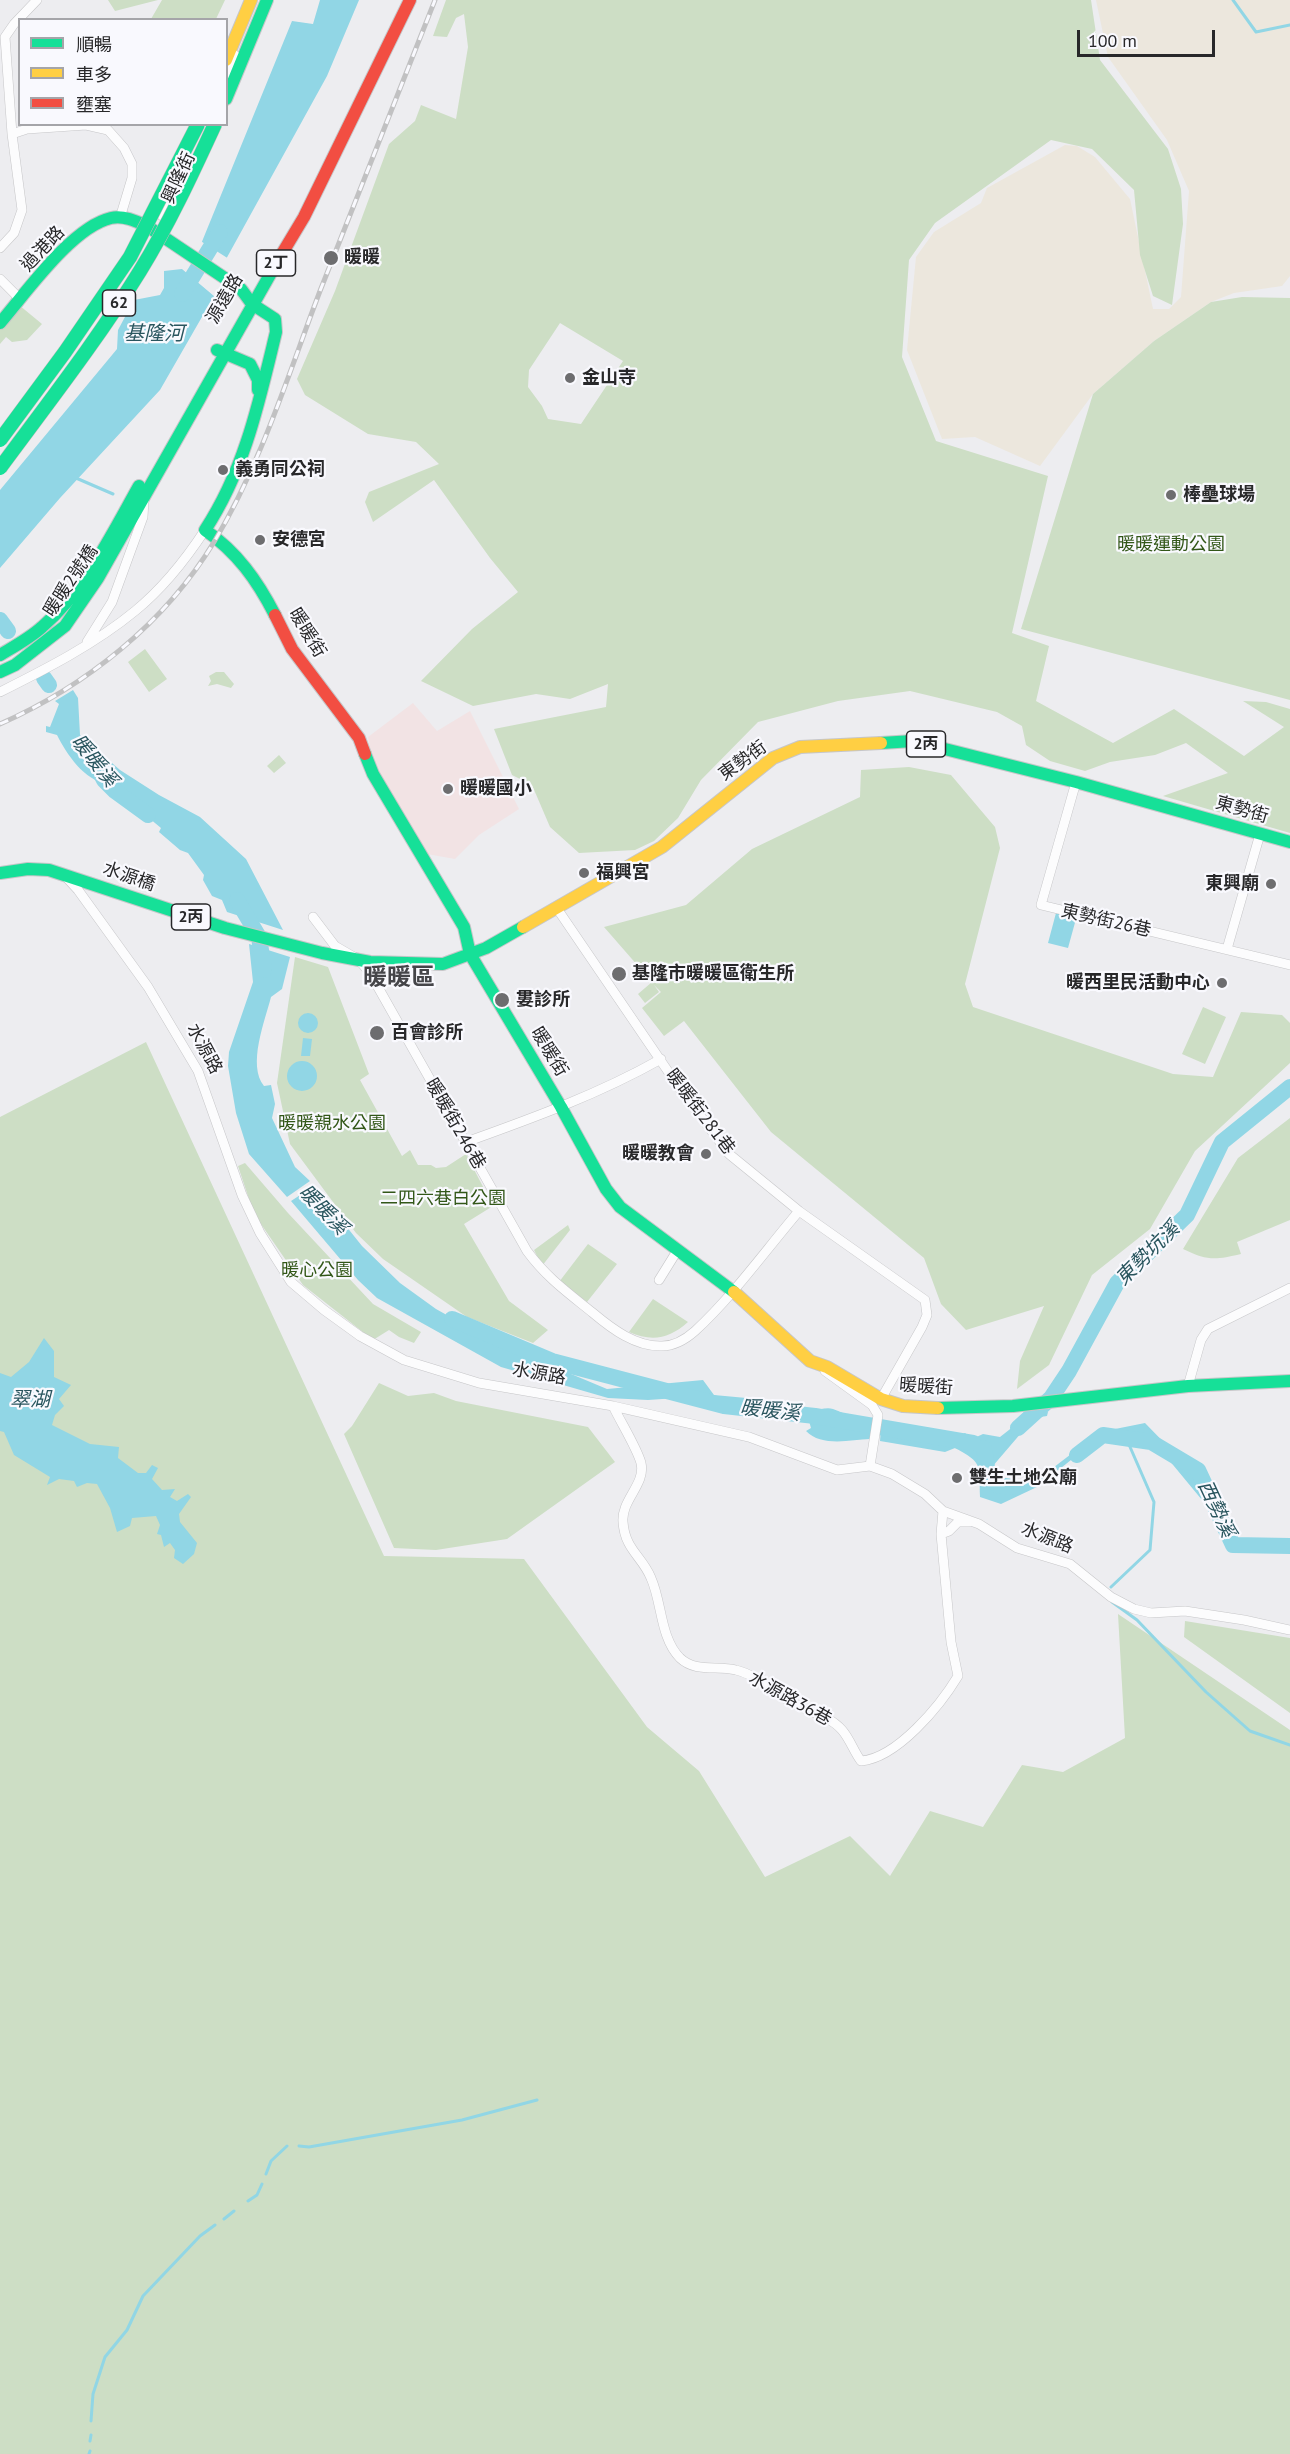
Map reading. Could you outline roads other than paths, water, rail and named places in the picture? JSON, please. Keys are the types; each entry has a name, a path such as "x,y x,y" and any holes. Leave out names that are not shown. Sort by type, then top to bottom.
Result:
{"main road":[{"path":"228,55 251,0"},
{"path":"228,94 267,0"},
{"name":"源遠路","path":"126,517 145,495 220,352 246,296 296,212 400,0"},
{"name":"源遠路","path":"246,296 304,217 410,0"},
{"name":"62","path":"0,440 65,352 130,257 197,126"},
{"name":"62","path":"0,468 141,269 169,219 214,126"},
{"name":"過港路","path":"0,323 69,244 100,222 110,218 120,218"},
{"path":"120,218 135,220 156,232 275,319 276,332 258,399 253,428 243,457 220,507 205,530"},
{"path":"220,352 250,364 258,380 258,399"},
{"name":"源遠路","path":"126,517 220,352"},
{"name":"暖暖2號橋","path":"0,655 23,642 48,622 126,517"},
{"name":"暖暖2號橋","path":"0,672 15,665 65,626 98,578 126,517"},
{"name":"暖暖街","path":"205,530 224,543 243,563 261,588 292,650 358,738 373,774 464,927 470,954 561,1107 606,1189 620,1207 732,1290 810,1361 827,1367 881,1399 903,1406 925,1408 1014,1406 1188,1386"},
{"name":"東勢街","path":"322,953 358,960 443,964 486,948 662,847 773,758 800,747 913,741 1076,782 1290,842"},
{"name":"2丙","path":"0,873 28,869 62,873"},
{"name":"水源橋","path":"62,873 225,928 322,953"},
{"path":"1188,1386 1290,1381"}],"street":[{"path":"20,18 37,0"},
{"path":"228,71 261,0"},
{"path":"0,248 14,233 22,210 12,134 5,37 18,20"},
{"path":"12,134 27,129 71,126"},
{"path":"90,126 108,130 124,148 132,164 132,177 120,218"},
{"name":"興隆街","path":"156,232 203,126"},
{"path":"0,279 21,299"},
{"name":"源遠路","path":"0,692 86,644 112,602 143,517 145,495"},
{"path":"86,644 137,610 188,557 205,530"},
{"name":"東勢街26巷","path":"1076,782 1041,905 1290,965"},
{"path":"1227,950 1260,834"},
{"name":"水源路","path":"62,873 78,890 148,987 198,1071 242,1195 260,1233 291,1282 360,1336 404,1360 479,1383 613,1406 749,1437 837,1470 870,1466 892,1473 925,1494 943,1511 980,1524 1017,1548 1070,1564 1111,1597 1134,1609 1151,1613 1185,1611 1290,1630"},
{"name":"暖暖街281巷","path":"556,907 678,1086 729,1154 799,1210 925,1300 927,1315 922,1327 881,1399"},
{"path":"313,917 335,946 358,960"},
{"name":"暖暖街246巷","path":"358,960 370,974 527,1251 543,1273 627,1337 657,1346 675,1344 694,1332 799,1210"},
{"path":"466,1142 561,1107 634,1074 661,1059"},
{"path":"659,1280 678,1251"},
{"path":"1188,1386 1201,1340 1208,1329 1290,1288"},
{"path":"810,1361 872,1405 878,1415 870,1466"},
{"name":"水源路36巷","path":"613,1406 642,1464 640,1478 624,1508 622,1521 625,1536 632,1552 651,1577 667,1635 673,1648 680,1658 693,1667 737,1670 767,1685 792,1702 832,1721 844,1732 861,1761 873,1760 912,1734 958,1676 951,1642 941,1534 943,1511"},
{"path":"941,1534 949,1531 958,1522 980,1524"}],"water":[{"path":"320,0 359,0 327,76 225,261 201,244 292,21 313,24"},
{"name":"基隆河","path":"182,269 214,296 160,390 60,498 0,568 0,490 117,349 118,330 134,300 160,295 164,288 164,271"},
{"path":"73,690 78,698 80,735 120,770 200,817 246,859 283,930 227,912 222,900 212,896 203,880 204,875 188,853 180,850 159,832 161,828 107,783 91,778 71,758 57,735 46,732 46,726 50,727 59,704 55,701"},
{"path":"1056,913 1076,919 1068,948 1048,943"},
{"path":"249,944 290,957 282,989 271,997 257,1055 259,1077 264,1086 271,1085 275,1104 272,1118 295,1167 310,1181 287,1197 249,1154 236,1113 228,1066 229,1052 253,982"},
{"path":"308,1013 315,1016 318,1023 315,1030 308,1033 301,1030 298,1023 301,1016"},
{"path":"303,1038 312,1039 310,1056 301,1056"},
{"path":"302,1061 308,1062 316,1070 316,1082 308,1090 302,1091 296,1090 288,1082 287,1076 288,1070 296,1062"},
{"path":"314,1186 362,1246 400,1283 436,1309 497,1343 607,1389 703,1380 714,1395 768,1400 775,1409 783,1414 792,1415 826,1408 833,1409 873,1428 870,1439 828,1441 820,1439 806,1431 811,1428 809,1421 778,1418 764,1407 743,1402 718,1410 685,1389 677,1398 648,1400 608,1398 501,1367 377,1298 358,1280 291,1201"},
{"name":"翠湖","path":"44,1338 54,1351 54,1377 71,1385 59,1399 64,1406 55,1415 52,1425 90,1444 119,1447 118,1458 138,1473 146,1473 152,1465 158,1468 152,1479 162,1490 175,1489 170,1497 177,1501 188,1494 191,1497 179,1514 180,1522 197,1543 194,1554 183,1564 174,1558 175,1550 170,1543 164,1547 161,1535 157,1534 160,1525 156,1516 132,1518 130,1526 117,1532 110,1508 97,1484 87,1483 77,1487 74,1481 59,1479 47,1485 50,1477 14,1455 4,1432 0,1431 0,1373 11,1377 29,1362"},
{"path":"1048,1412 1047,1416 1034,1418 986,1474 987,1476 1003,1484 1022,1484 1041,1477 1100,1432 1145,1423 1220,1500 1207,1506 1164,1454 1105,1433 1037,1487 1001,1504 980,1497 978,1466 971,1458 955,1448 945,1452 880,1441 881,1429 947,1441 965,1433 972,1439 983,1434 1000,1437 1028,1415"}],"waterway":[{"path":"1233,0 1256,32 1290,25"},
{"name":"基隆河","path":"182,294 220,232"},
{"path":"76,478 113,494"},
{"name":"暖暖溪","path":"0,620 8,631"},
{"name":"暖暖溪","path":"44,678 49,685"},
{"name":"暖暖溪","path":"96,765 104,780 115,791 148,815"},
{"name":"暖暖溪","path":"237,900 259,937 264,970"},
{"name":"東勢坑溪","path":"1018,1428 1051,1398 1069,1371 1117,1283 1187,1215 1222,1142 1290,1087"},
{"name":"暖暖溪","path":"452,1319 552,1361 724,1406 815,1416 973,1443"},
{"name":"西勢溪","path":"1077,1455 1103,1435 1151,1442 1198,1470 1233,1545 1290,1546"},
{"path":"1111,1587 1150,1550 1154,1502 1127,1440"},
{"name":"西勢溪","path":"984,1448 988,1473 997,1485 1012,1487"},
{"path":"1112,1602 1137,1620 1206,1692 1250,1731 1290,1745"},
{"path":"299,2146 309,2147 462,2120 537,2100"},
{"path":"266,2174 271,2161 287,2146"},
{"path":"248,2201 257,2195 262,2184"},
{"path":"224,2219 234,2211"},
{"path":"91,2421 93,2394 105,2357 127,2330 143,2296 200,2236 215,2225"},
{"path":"90,2441 91,2435"}],"railway":[{"path":"0,724 63,691 121,649 172,599 214,542 260,450 435,0"}],"place":[{"name":"暖暖","path":"331,258"},
{"name":"金山寺","path":"570,378"},
{"name":"義勇同公祠","path":"223,470"},
{"name":"棒壘球場","path":"1171,495"},
{"name":"安德宮","path":"260,540"},
{"name":"暖暖國小","path":"448,789"},
{"name":"福興宮","path":"584,873"},
{"name":"東興廟","path":"1271,884"},
{"name":"基隆市暖暖區衛生所","path":"619,974"},
{"name":"暖西里民活動中心","path":"1222,983"},
{"name":"婁診所","path":"502,1000"},
{"name":"百會診所","path":"377,1033"},
{"name":"暖暖教會","path":"706,1154"},
{"name":"雙生土地公廟","path":"957,1478"}],"district":[{"name":"暖暖區","path":"399,978"}],"park label":[{"name":"暖暖運動公園","path":"1171,545"},
{"name":"暖暖親水公園","path":"332,1124"},
{"name":"二四六巷白公園","path":"443,1199"},
{"name":"暖心公園","path":"317,1271"}]}
